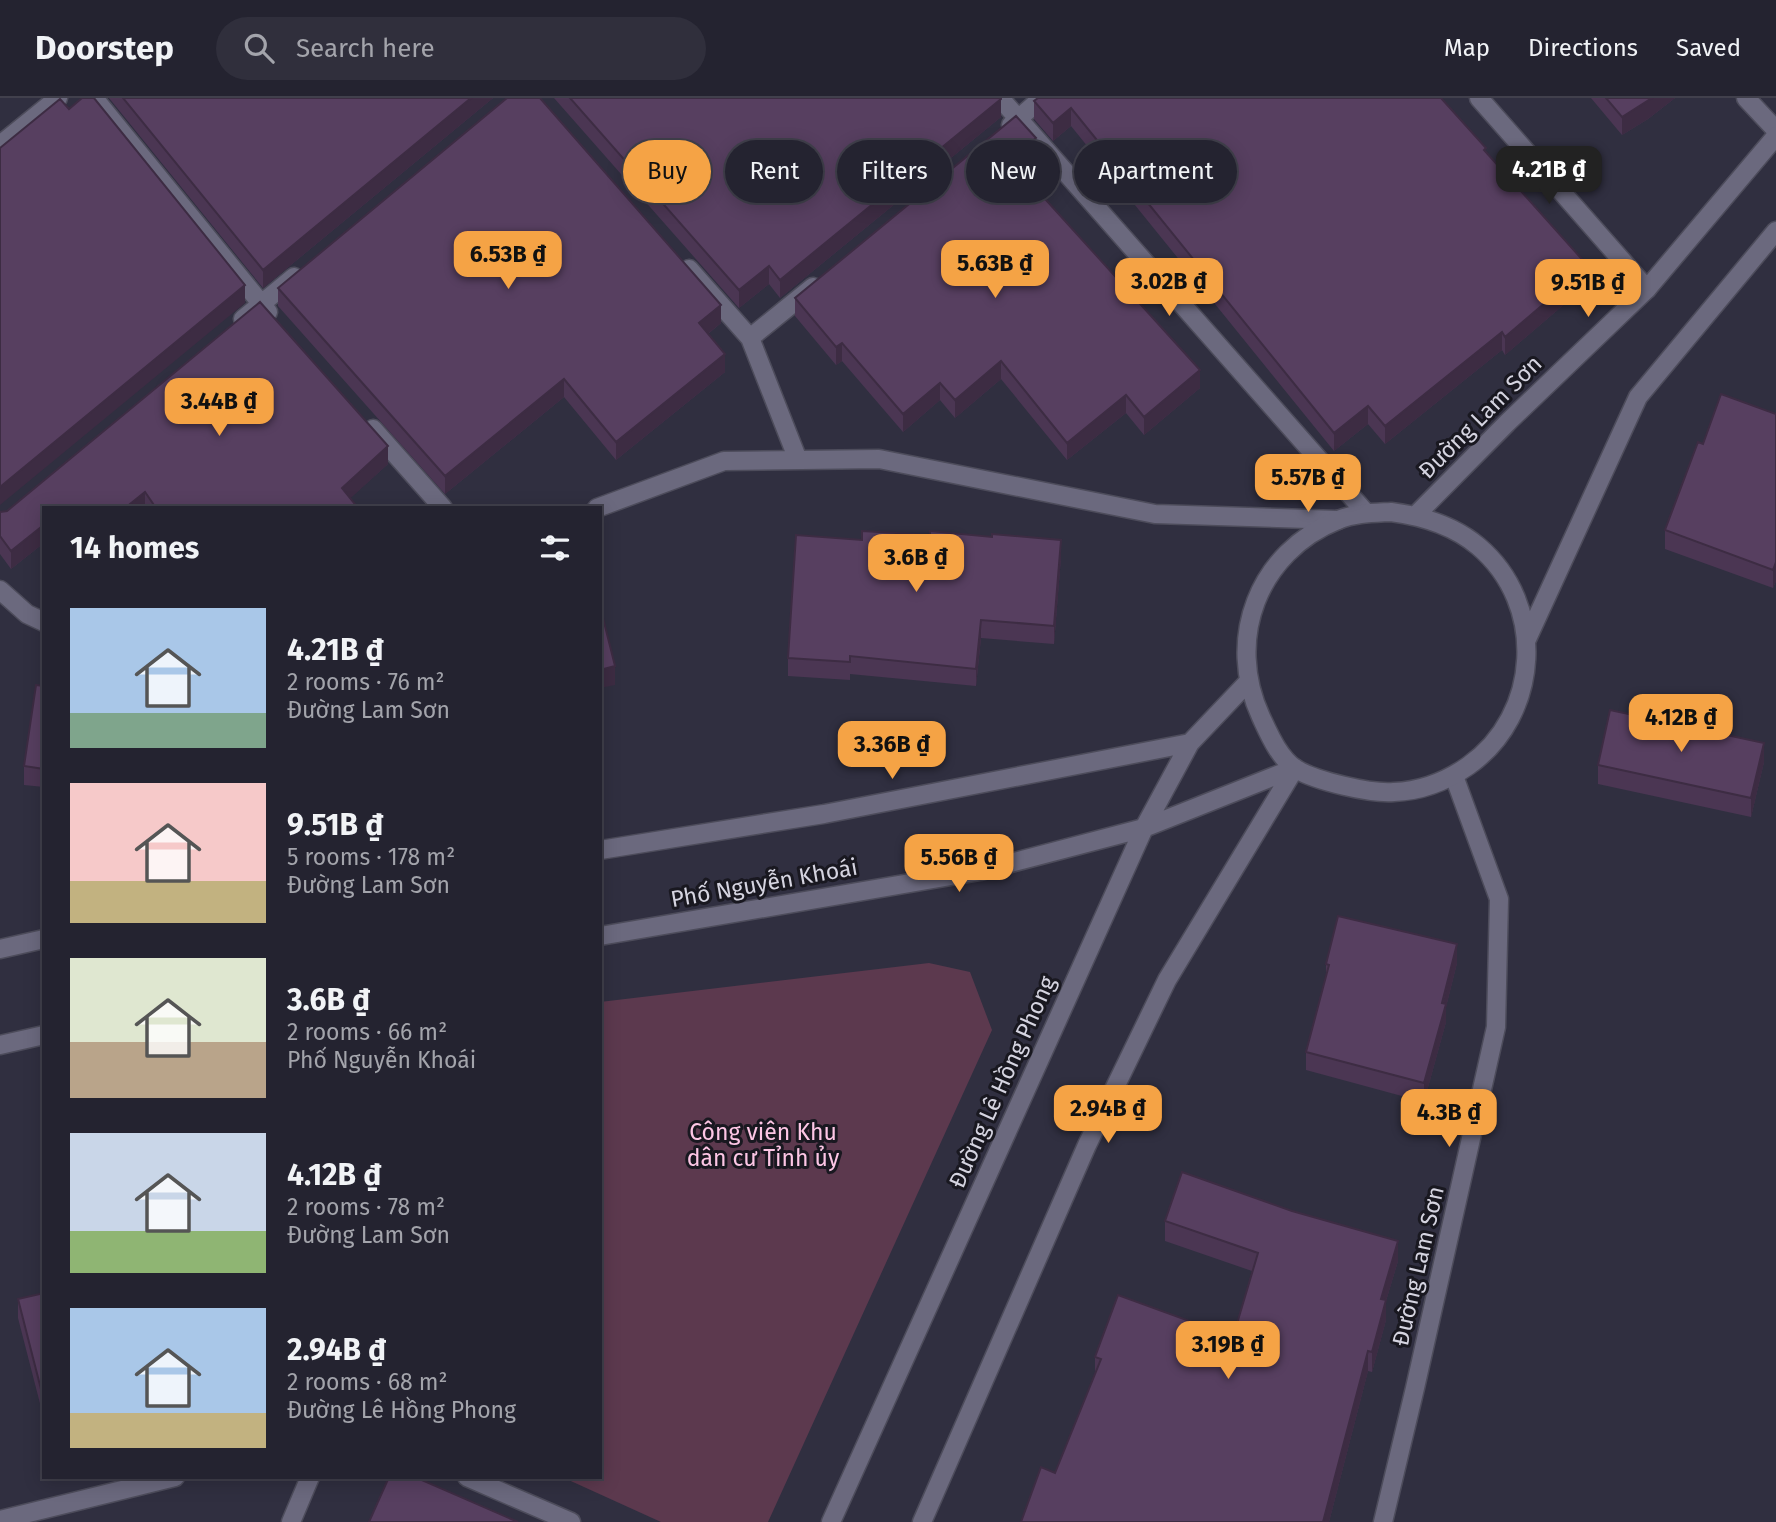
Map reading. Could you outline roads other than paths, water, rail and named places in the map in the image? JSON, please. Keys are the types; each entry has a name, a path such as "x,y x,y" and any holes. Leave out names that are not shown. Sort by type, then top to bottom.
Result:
{"street":[{"path":"0,145 58,98"},
{"path":"94,98 280,324"},
{"path":"1000,98 1366,513"},
{"path":"997,136 1042,98"},
{"path":"1479,98 1647,289"},
{"path":"1746,98 1776,130"},
{"name":"Đường Lam Sơn","path":"1416,515 1507,423 1647,289 1776,136"},
{"path":"1527,639 1638,397 1776,232"},
{"path":"677,254 751,338 799,460"},
{"path":"230,330 303,270"},
{"path":"751,338 825,276"},
{"path":"361,416 441,506"},
{"path":"602,506 724,461 879,459 1155,514 1338,520"},
{"path":"1366,513 1416,515 1450,527 1478,546 1503,573 1519,604 1527,639 1526,671 1518,704 1503,733 1481,757 1454,776 1424,788 1392,793 1360,790 1296,768 1273,743 1248,682 1246,641 1254,602 1273,567 1302,539 1338,520 1366,513"},
{"path":"0,590 27,614 42,621"},
{"name":"Đường Lê Hồng Phong","path":"831,1522 1144,828 1190,744 1248,682"},
{"path":"602,850 824,814 1190,744"},
{"path":"922,1522 1087,1145 1167,980 1296,768"},
{"name":"Phố Nguyễn Khoái","path":"602,936 980,871 1144,828 1296,768"},
{"name":"Đường Lam Sơn","path":"1383,1522 1496,1027 1499,899 1454,776"},
{"path":"0,949 42,939"},
{"path":"0,1045 42,1035"},
{"path":"0,1520 166,1479"},
{"path":"290,1522 309,1479"},
{"path":"472,1479 570,1522"}],"park label":[{"name":"Công viên Khu dân cư Tỉnh ủy","path":"763,1145"}]}
